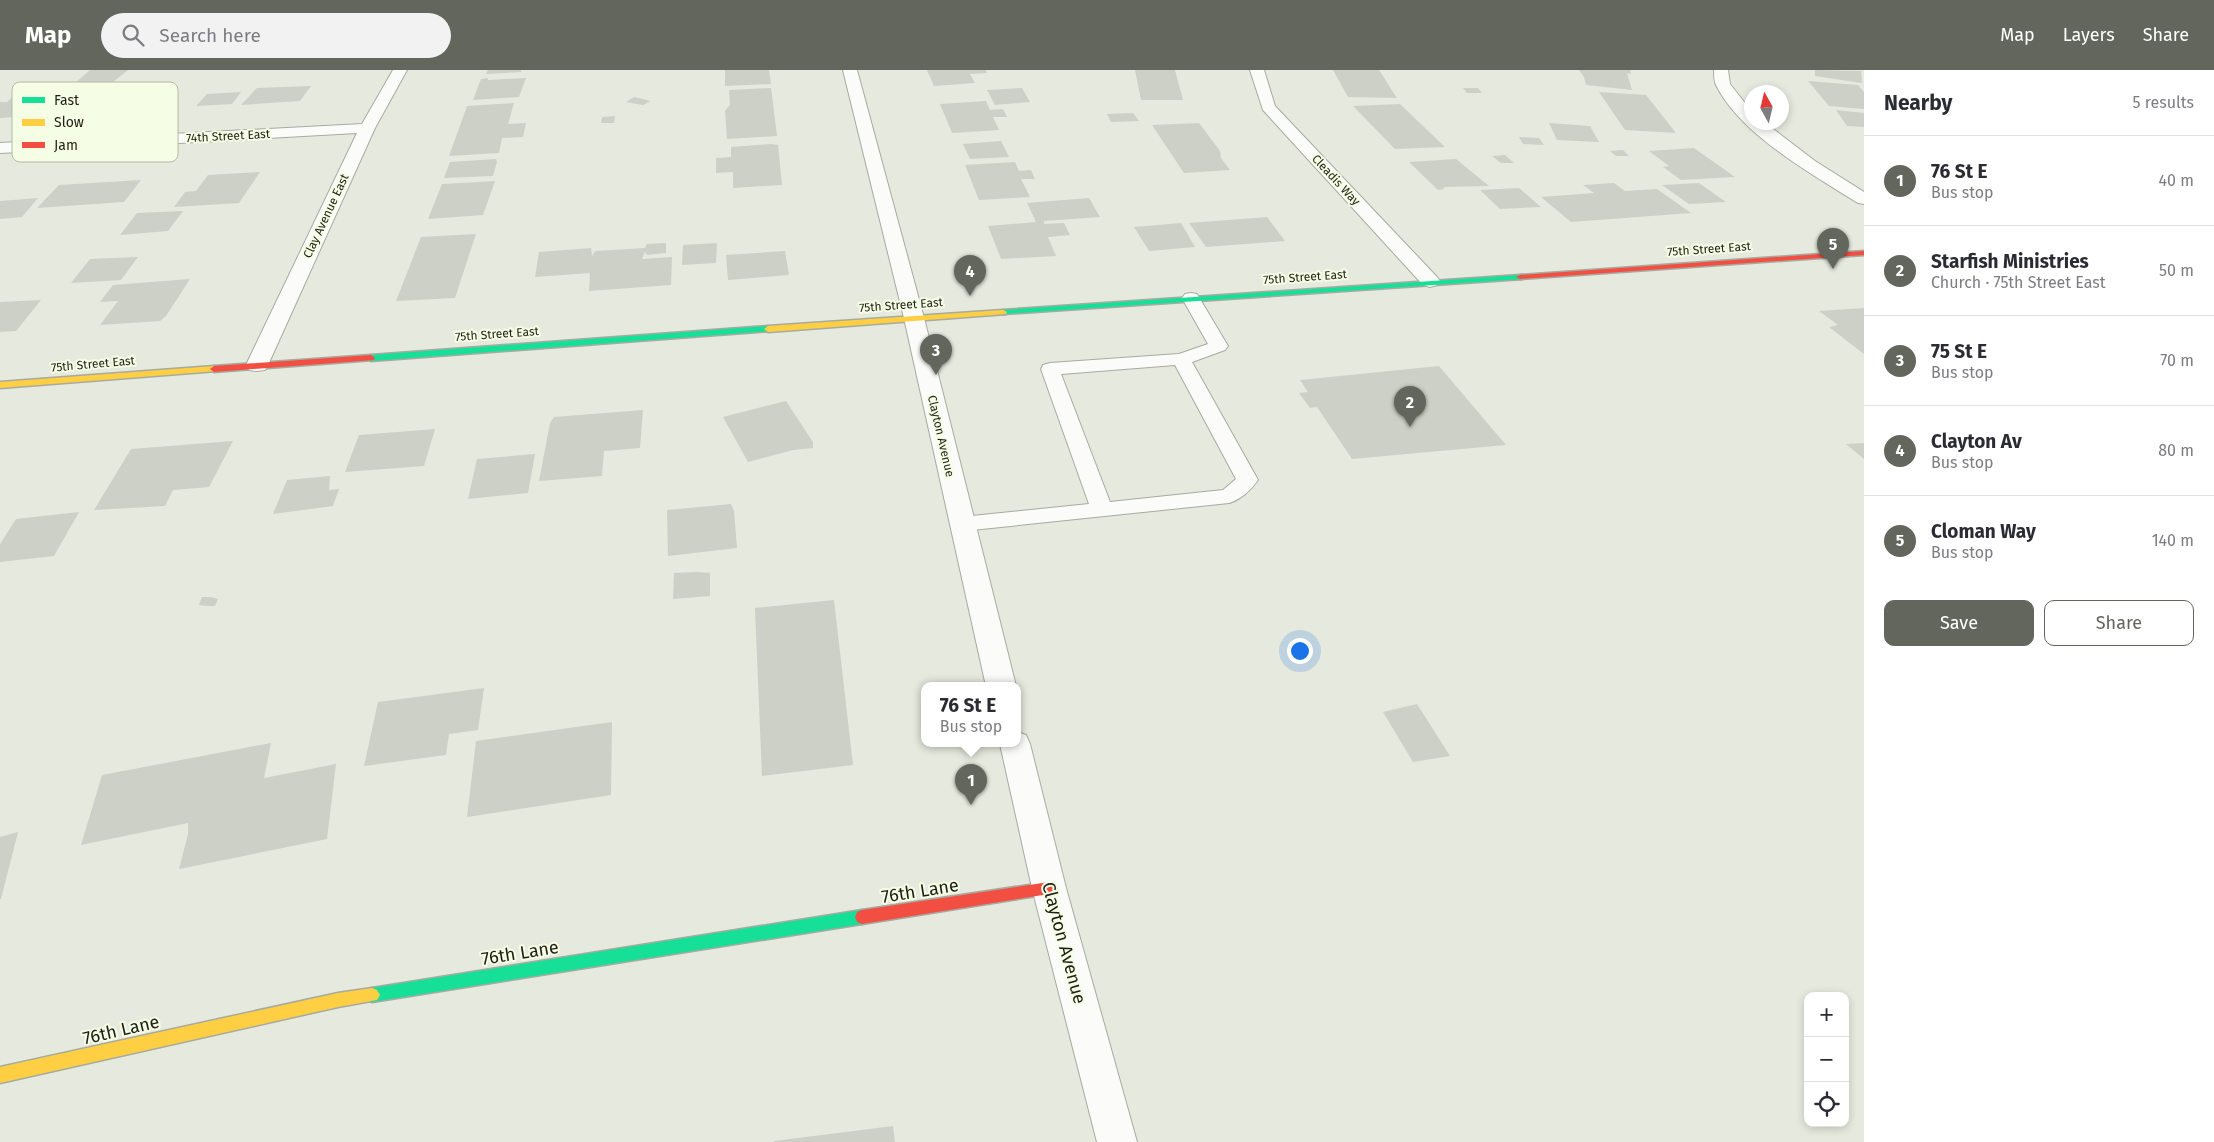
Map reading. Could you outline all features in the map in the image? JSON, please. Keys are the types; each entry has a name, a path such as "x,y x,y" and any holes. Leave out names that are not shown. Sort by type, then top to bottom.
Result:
{"street":[{"name":"Clay Avenue East","path":"257,365 367,128 400,70"},
{"name":"Clayton Avenue","path":"850,70 914,318 1000,682"},
{"name":"Cleadis Way","path":"1257,70 1268,107 1430,282"},
{"path":"1721,70 1723,84 1744,115"},
{"name":"74th Street East","path":"178,138 367,128"},
{"path":"1763,130 1809,165 1864,199"},
{"name":"75th Street East","path":"0,385 1191,298 1864,253"},
{"name":"Clayton Avenue","path":"1016,747 1049,888 1117,1142"},
{"name":"76th Lane","path":"0,1075 338,1000 1049,888"}],"lane":[{"path":"1102,510 1050,368 1181,359 1219,346 1191,298"},
{"path":"962,524 1229,496 1247,480 1181,359"}],"building":[{"path":"90,70 128,70 113,82 76,82"},
{"path":"488,70 521,70 521,72 486,74"},
{"path":"725,70 769,70 771,84 725,86"},
{"path":"927,70 986,70 987,73 970,74 975,83 934,86"},
{"path":"1135,70 1175,70 1183,100 1141,100"},
{"path":"1333,70 1379,70 1397,98 1348,97"},
{"path":"1579,70 1630,70 1631,74 1627,73 1632,90 1586,85 1584,77"},
{"path":"1815,70 1861,71 1862,83 1815,76"},
{"path":"488,78 488,80 526,78 519,97 473,100 481,79"},
{"path":"1808,81 1858,85 1864,92 1864,109 1829,106"},
{"path":"311,86 300,101 241,105 257,88"},
{"path":"771,88 777,136 727,139 725,111 730,105 729,90"},
{"path":"1022,88 1030,102 995,105 987,90"},
{"path":"1463,88 1478,88 1482,93 1467,93"},
{"path":"241,92 232,104 196,106 207,94"},
{"path":"1599,92 1646,95 1676,133 1625,130"},
{"path":"634,97 651,101 643,105 626,102"},
{"path":"12,98 12,117 0,118 0,102 7,102"},
{"path":"986,101 990,110 1003,109 1007,117 993,117 999,130 952,133 940,104"},
{"path":"514,103 508,124 526,123 523,137 502,138 499,153 449,156 467,106"},
{"path":"1400,104 1445,147 1395,149 1353,106"},
{"path":"1836,110 1864,113 1864,127 1847,126"},
{"path":"1133,113 1139,121 1111,122 1107,114"},
{"path":"615,116 614,123 601,123 602,117"},
{"path":"1199,123 1220,151 1221,158 1230,170 1184,173 1152,125"},
{"path":"1549,123 1590,126 1599,142 1557,140"},
{"path":"1519,137 1539,138 1544,145 1523,144"},
{"path":"1001,141 1009,157 970,159 963,144"},
{"path":"778,145 782,185 733,188 733,172 716,173 716,158 731,157 731,147"},
{"path":"1694,148 1735,177 1681,180 1663,167 1669,166 1649,151"},
{"path":"1623,150 1629,156 1616,156 1610,151"},
{"path":"1505,155 1514,163 1501,163 1492,156"},
{"path":"496,159 497,162 493,176 444,178 450,162"},
{"path":"1456,159 1489,186 1444,187 1444,189 1438,190 1409,162"},
{"path":"1015,162 1019,171 1031,170 1035,179 1021,179 1030,197 979,200 965,165"},
{"path":"260,172 239,203 174,207 185,192 196,191 208,175"},
{"path":"141,180 124,202 37,208 59,185"},
{"path":"495,181 483,215 428,219 442,184"},
{"path":"1614,183 1625,191 1657,189 1691,213 1571,222 1541,197 1594,193 1583,185"},
{"path":"1699,183 1726,202 1689,204 1662,185"},
{"path":"1519,188 1541,207 1500,209 1480,190"},
{"path":"38,198 22,217 0,219 0,201"},
{"path":"1089,198 1100,217 1044,221 1044,224 1064,223 1070,235 1048,237 1056,256 1001,259 988,226 1036,222 1027,203"},
{"path":"183,211 168,231 120,235 137,213"},
{"path":"1267,217 1285,241 1206,247 1189,223"},
{"path":"1181,223 1195,247 1149,251 1134,227"},
{"path":"476,234 455,298 396,301 421,237"},
{"path":"666,243 666,253 647,255 645,252 642,259 672,257 671,285 589,291 590,273 535,277 539,252 591,248 592,256 595,251 645,248 647,244"},
{"path":"717,243 716,263 682,265 683,245"},
{"path":"785,251 789,275 728,280 726,255"},
{"path":"138,257 121,280 71,283 90,259"},
{"path":"190,279 166,316 160,321 100,325 118,301 100,302 113,285"},
{"path":"41,300 16,331 0,332 0,302"},
{"path":"1864,308 1864,354 1829,327 1838,325 1819,311"},
{"path":"1439,366 1506,445 1352,459 1317,407 1310,408 1299,393 1308,392 1300,380"},
{"path":"786,401 813,442 813,448 793,450 748,462 723,417"},
{"path":"643,410 640,448 604,451 602,476 539,481 550,423 554,417"},
{"path":"435,429 424,466 345,472 359,435"},
{"path":"233,441 209,487 173,490 165,506 94,510 131,449"},
{"path":"1864,443 1864,459 1846,444"},
{"path":"535,454 528,493 468,499 477,459"},
{"path":"330,476 329,490 339,489 333,506 273,514 287,480"},
{"path":"731,504 734,511 737,548 668,556 667,510"},
{"path":"79,512 54,556 0,562 0,544 16,519"},
{"path":"674,573 710,573 710,596 673,599"},
{"path":"202,597 218,599 215,606 199,605"},
{"path":"834,600 853,765 762,776 755,608"},
{"path":"484,688 478,730 449,734 446,755 364,766 378,702"},
{"path":"1417,704 1450,756 1413,762 1383,712"},
{"path":"612,722 611,795 467,817 476,741"},
{"path":"271,743 264,778 336,764 327,839 179,869 188,834 188,823 81,845 102,775"},
{"path":"18,832 1,899 0,899 0,837"},
{"path":"893,1126 895,1142 774,1142 774,1141"}],"traffic: fast":[{"path":"1003,312 1520,277"},
{"path":"371,358 768,329"},
{"path":"372,995 862,917"}],"traffic: slow":[{"path":"768,329 1003,312"},
{"path":"0,385 214,369"},
{"path":"0,1075 338,1000 372,995"}],"traffic: jam":[{"path":"1520,277 1864,253"},
{"path":"214,369 371,358"},
{"path":"862,917 1049,888"}],"place":[{"name":"Cloman Way","path":"1833,269"},
{"name":"Clayton Av","path":"970,296"},
{"name":"75 St E","path":"936,375"},
{"name":"Starfish Ministries","path":"1410,427"},
{"name":"76 St E","path":"971,805"}]}
